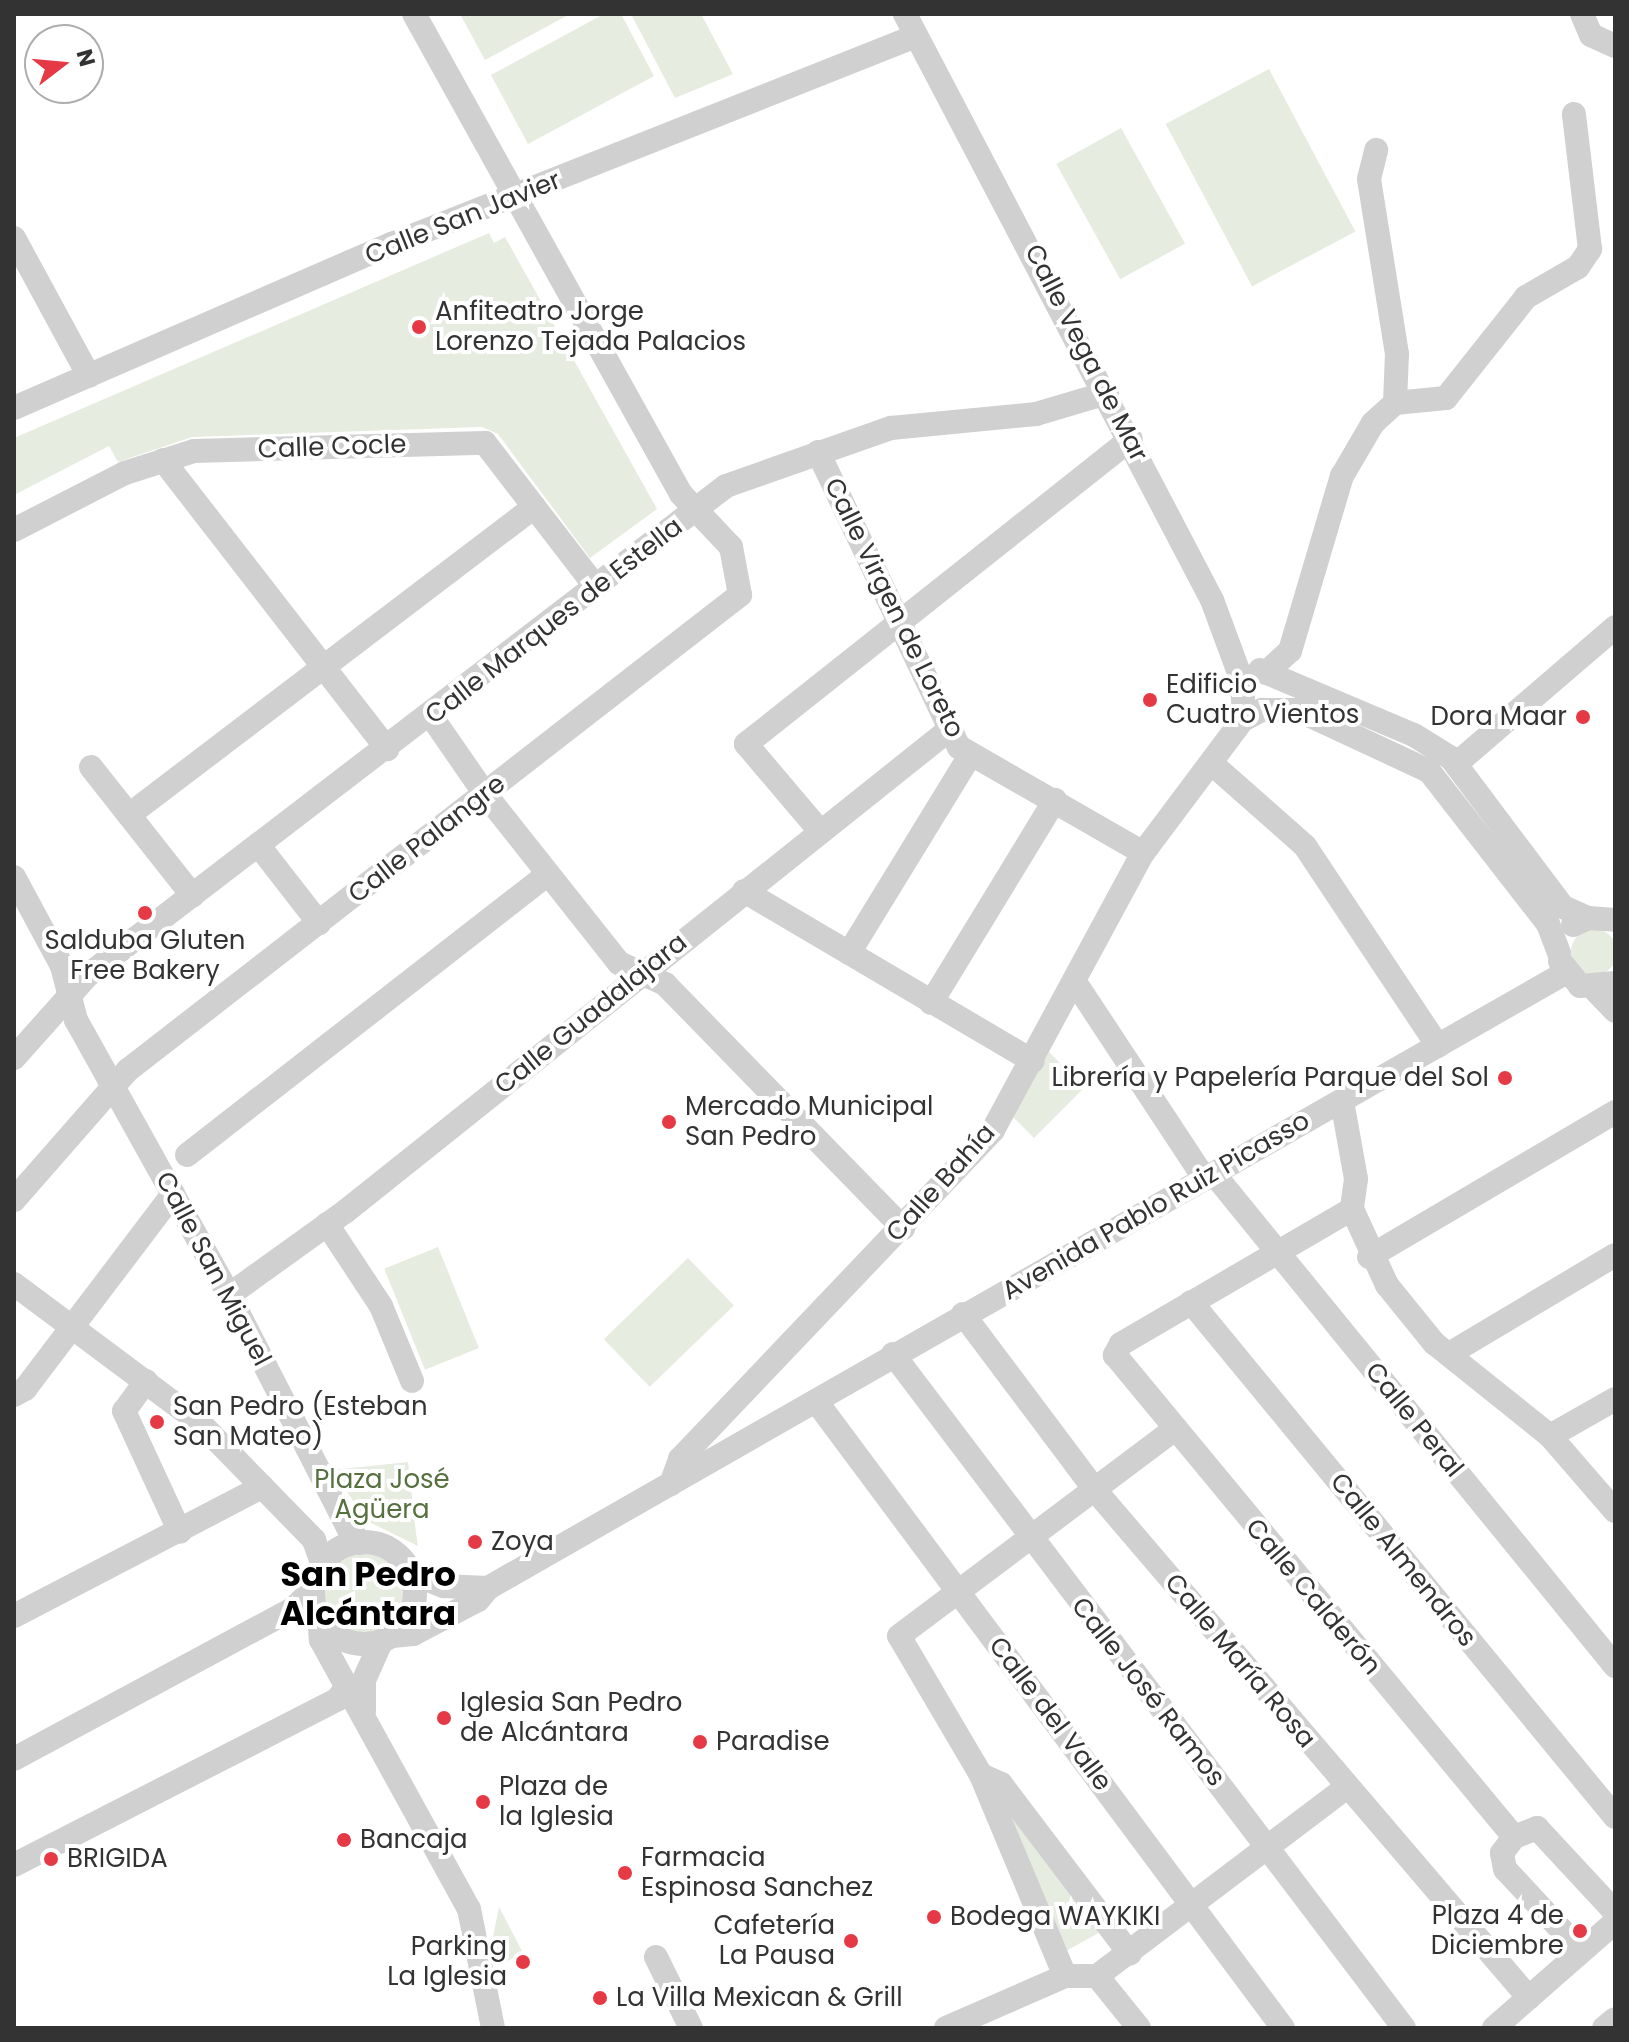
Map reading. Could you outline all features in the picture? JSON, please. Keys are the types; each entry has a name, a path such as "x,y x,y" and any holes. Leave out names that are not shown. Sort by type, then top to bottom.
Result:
{"street":[{"path":"414,14 695,512"},
{"name":"Calle Vega de Mar","path":"905,14 1131,439 1248,684"},
{"path":"1582,14 1591,35 1615,46"},
{"name":"Calle San Javier","path":"14,408 516,197 916,36"},
{"path":"1376,150 1369,179 1397,354 1395,403 1446,398 1526,297 1578,267 1590,249 1574,114"},
{"path":"14,238 89,376"},
{"name":"Calle Marques de Estella","path":"14,1058 68,994 726,486 891,428 1036,414 1107,393"},
{"name":"Calle Bahía","path":"671,1484 680,1459 993,1130 1143,853 1211,763 1248,684 1290,651 1342,476 1373,423 1395,403"},
{"path":"819,830 746,744 898,620 1131,439"},
{"name":"Calle Cocle","path":"14,530 163,460 194,451 485,443 596,587"},
{"name":"Calle Virgen de Loreto","path":"818,452 950,729 971,754 1143,853"},
{"path":"163,460 387,749"},
{"path":"129,815 534,507"},
{"name":"Calle Palangre","path":"14,1200 114,1083 740,595 731,547 714,524 695,512"},
{"path":"1456,764 1615,627"},
{"path":"1248,684 1271,709 1310,714"},
{"path":"1248,684 1437,777 1548,924 1562,963 1604,986 1615,1011"},
{"path":"1248,684 1414,735 1456,764 1563,907 1606,921"},
{"path":"431,716 485,794 619,963 665,984 903,1228"},
{"name":"Calle Guadalajara","path":"229,1295 327,1224 819,830 950,729"},
{"path":"849,953 971,754"},
{"path":"1211,763 1305,846 1438,1046"},
{"path":"91,767 193,896"},
{"path":"931,1003 1055,800"},
{"path":"259,846 319,923"},
{"path":"187,1155 547,875"},
{"name":"Calle San Miguel","path":"14,877 62,966 68,994 114,1083 229,1295 348,1528 361,1543"},
{"path":"744,891 1033,1061"},
{"name":"Avenida Pablo Ruiz Picasso","path":"386,1639 413,1634 478,1600 488,1588 893,1354 1438,1046 1562,963 1568,930 1606,921"},
{"name":"Calle Peral","path":"1075,982 1209,1176 1274,1250 1615,1666"},
{"path":"1342,1101 1356,1179 1352,1209 1369,1257 1409,1316 1449,1354 1550,1436 1615,1511"},
{"path":"1369,1257 1615,1112"},
{"path":"14,1395 173,1194"},
{"path":"1191,1302 1274,1250 1352,1209"},
{"path":"327,1224 381,1306 412,1381"},
{"path":"1449,1354 1615,1255"},
{"path":"14,1284 199,1422 314,1540 322,1563"},
{"name":"Calle Calderón","path":"1191,1302 1121,1344 1115,1355 1173,1430 1514,1837"},
{"name":"Calle Almendros","path":"1191,1302 1615,1817"},
{"name":"Calle María Rosa","path":"963,1314 1095,1490 1529,1998"},
{"name":"Calle José Ramos","path":"893,1354 1031,1541 1404,2028"},
{"path":"146,1381 124,1411 180,1532"},
{"path":"1550,1436 1615,1399"},
{"name":"Calle del Valle","path":"816,1401 1283,2028"},
{"path":"728,1409 747,1440"},
{"path":"1065,1976 981,1775 899,1636 1031,1541 1173,1430"},
{"path":"14,1616 262,1487"},
{"path":"14,1759 294,1608 313,1589 322,1563 338,1548 361,1543 391,1550 411,1573 443,1586 488,1588"},
{"path":"364,1711 364,1680 386,1639 411,1613 411,1573"},
{"path":"313,1589 321,1640 346,1687 364,1711 469,1909 492,2027"},
{"path":"319,1614 342,1638 386,1639"},
{"path":"14,1865 338,1699 346,1687"},
{"path":"981,1775 1001,1784 1130,1954"},
{"path":"946,2028 1065,1976 1097,1976 1194,1907 1347,1787"},
{"path":"1580,1950 1505,1869 1502,1853 1514,1837 1537,1828 1615,1912"},
{"path":"1494,2028 1615,1922"},
{"path":"656,1957 691,2028"},
{"path":"1097,1976 1139,2028"},
{"path":"1604,2028 1615,2019"}],"green space":[{"path":"460,14 570,14 485,60"},
{"path":"604,14 621,14 654,76 528,144 491,75"},
{"path":"631,14 701,14 733,74 675,98"},
{"path":"1269,69 1355,231 1252,286 1166,124"},
{"path":"1121,128 1185,243 1120,279 1056,164"},
{"path":"489,233 494,243 505,237 657,509 590,558 498,434 482,427 192,437 118,462 109,446 14,495 14,438"},
{"path":"1594,929 1610,936 1617,952 1610,968 1594,975 1578,968 1571,952 1578,936"},
{"path":"1049,1052 1084,1088 1034,1138 1009,1113"},
{"path":"438,1247 479,1348 425,1370 384,1269"},
{"path":"688,1258 734,1305 650,1387 604,1339"},
{"name":"Plaza José Agüera","path":"408,1462 418,1546 367,1521 332,1470"},
{"path":"366,1553 382,1556 395,1565 404,1578 407,1594 404,1610 395,1623 382,1632 366,1635 350,1632 337,1623 328,1610 325,1594 328,1578 337,1565 350,1556"},
{"path":"1018,1816 1104,1930 1064,1952 1007,1823"},
{"path":"499,1907 523,1953 498,1966 492,1942"}],"place":[{"name":"Anfiteatro Jorge Lorenzo Tejada Palacios","path":"419,327"},
{"name":"Edificio Cuatro Vientos","path":"1150,700"},
{"name":"Dora Maar","path":"1583,717"},
{"name":"Salduba Gluten Free Bakery","path":"145,913"},
{"name":"Librería y Papelería Parque del Sol","path":"1505,1078"},
{"name":"Mercado Municipal San Pedro","path":"669,1122"},
{"name":"San Pedro (Esteban San Mateo)","path":"157,1422"},
{"name":"Zoya","path":"475,1542"},
{"name":"Iglesia San Pedro de Alcántara","path":"444,1718"},
{"name":"Paradise","path":"700,1742"},
{"name":"Plaza de la Iglesia","path":"483,1802"},
{"name":"Bancaja","path":"344,1840"},
{"name":"BRIGIDA","path":"51,1859"},
{"name":"Farmacia Espinosa Sanchez","path":"625,1873"},
{"name":"Bodega WAYKIKI","path":"934,1917"},
{"name":"Plaza 4 de Diciembre","path":"1580,1931"},
{"name":"Cafetería La Pausa","path":"851,1941"},
{"name":"Parking La Iglesia","path":"523,1962"},
{"name":"La Villa Mexican & Grill","path":"600,1998"}],"district":[{"name":"San Pedro Alcántara","path":"368,1594"}]}
